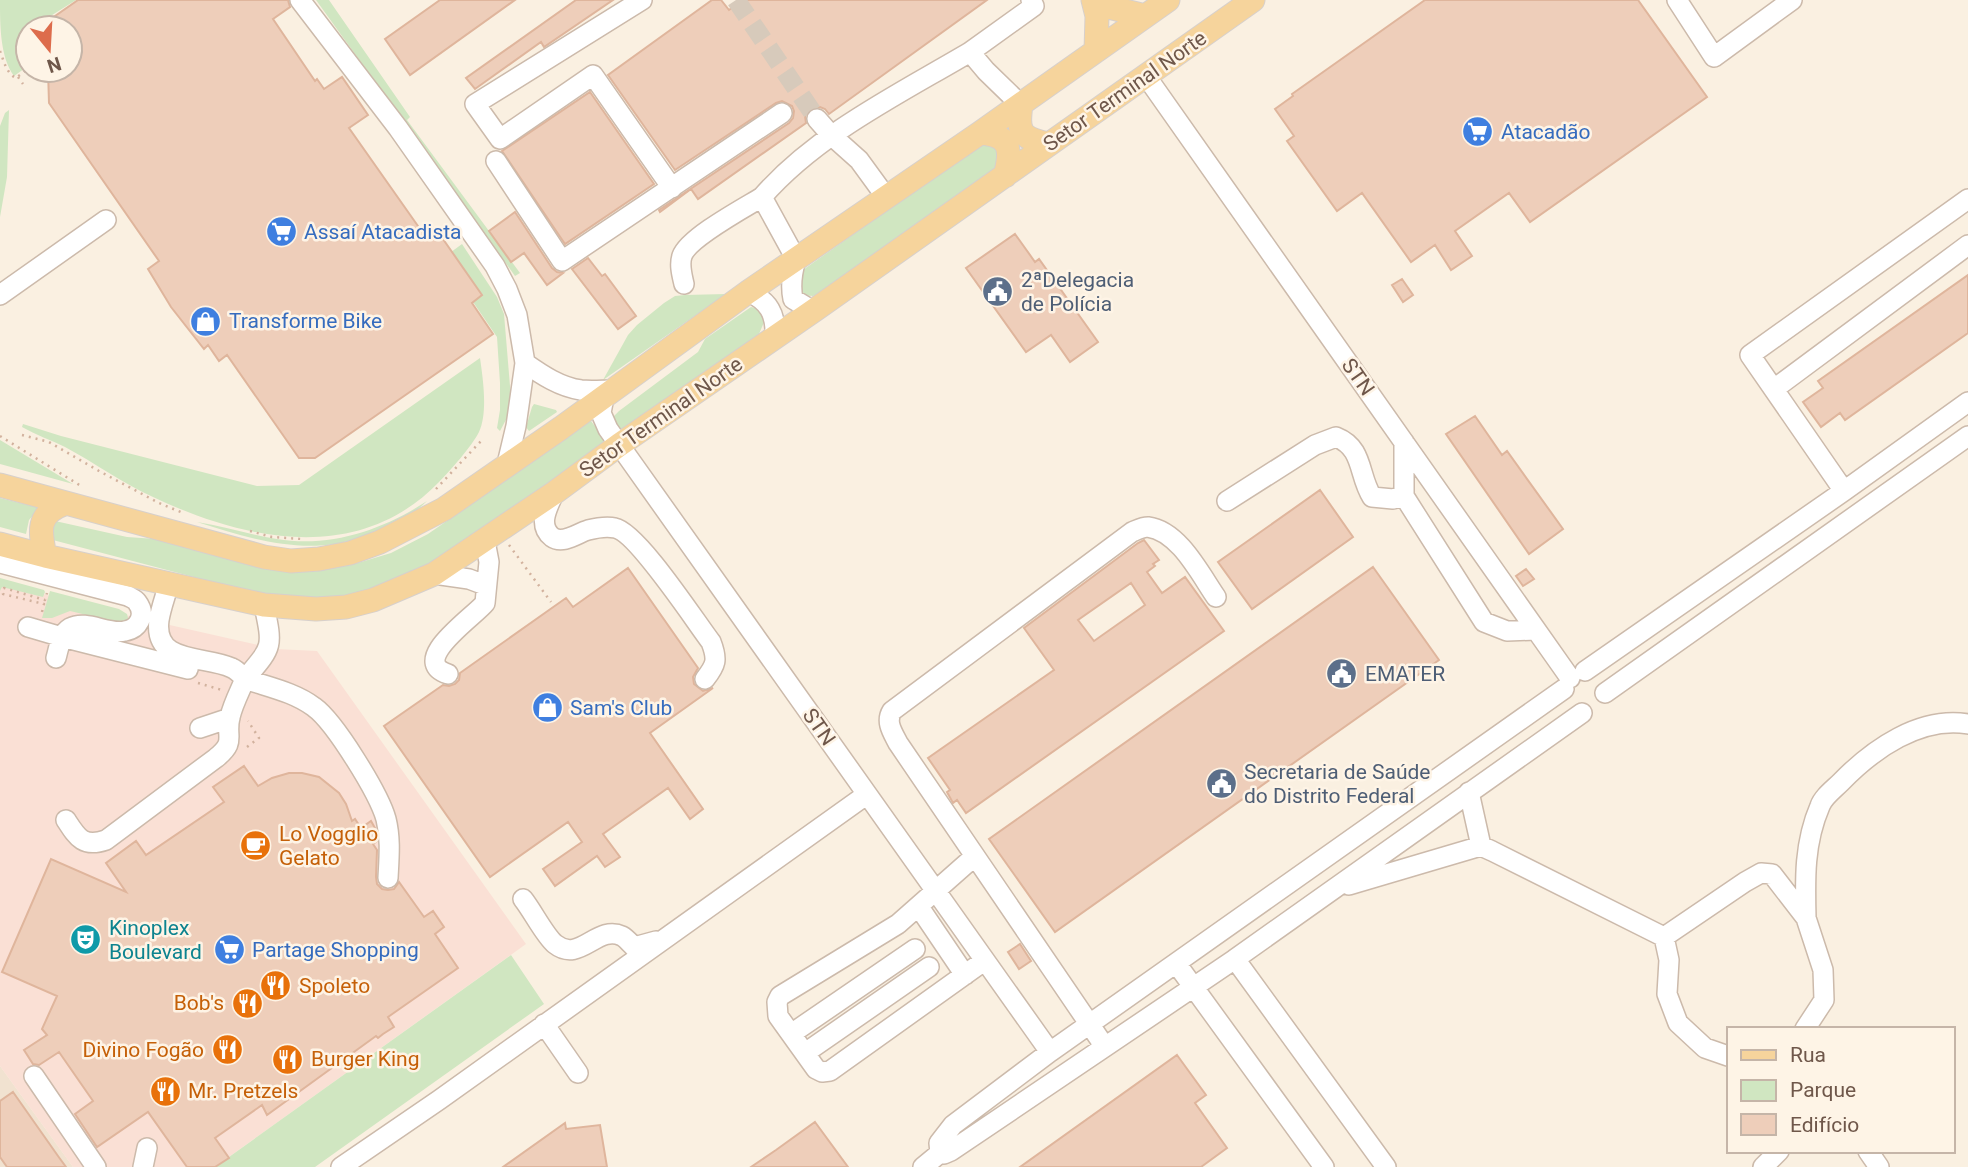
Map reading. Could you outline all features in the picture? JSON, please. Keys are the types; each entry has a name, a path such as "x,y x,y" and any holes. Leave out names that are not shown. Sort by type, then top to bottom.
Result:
{"main road":[{"path":"1094,0 1109,7 1145,16"},
{"path":"1094,0 1097,16 1096,51"},
{"path":"0,485 264,557 292,561 318,559 350,553 380,542 444,509 609,394 748,292 980,134 1168,0"},
{"name":"Setor Terminal Norte","path":"0,544 264,605 316,609 346,607 373,600 434,575 1253,0"},
{"path":"1021,105 1019,119 1022,134 1028,139 1049,144"},
{"path":"980,134 999,137 1006,143 1010,159 1005,176"},
{"path":"45,556 41,537 43,520 55,507 64,504"}],"street":[{"path":"300,0 398,128 495,266 508,289 517,316 526,363 507,464"},
{"path":"642,0 475,104 500,139 593,75 672,188"},
{"path":"684,284 682,254 698,237 762,197 787,171 831,135 971,51 1034,6 1031,0"},
{"path":"1677,0 1714,57 1792,0"},
{"path":"971,51 986,71 1021,105"},
{"name":"STN","path":"1146,76 1535,629 1573,679"},
{"path":"496,161 562,261 782,113"},
{"path":"817,119 859,160 886,197"},
{"path":"762,197 796,259 792,275 793,299 808,308 816,309"},
{"path":"1844,491 1750,355 1968,199"},
{"path":"0,295 106,220"},
{"path":"1774,389 1968,245"},
{"path":"748,292 759,297 769,308 774,319 775,337"},
{"path":"526,363 545,377 566,386 609,394"},
{"name":"STN","path":"609,394 601,413 603,421 619,445 1050,1052"},
{"path":"940,1153 940,1143 953,1125 1050,1052 1573,679 1968,402"},
{"path":"923,1167 940,1153 951,1151 1235,959 1582,713 1595,710 1605,693 1968,436"},
{"path":"1227,501 1315,445 1336,437 1346,441 1358,456 1364,485 1372,497 1393,499 1404,496"},
{"path":"1404,442 1404,496 1484,622 1507,631 1535,629"},
{"path":"554,493 544,516 545,528 552,537 567,539 586,530 614,527 622,530 641,548 711,642 715,653 715,666 705,679"},
{"path":"1105,1048 898,743 888,722 889,716 892,711 1010,622 1132,532 1145,527 1160,531 1182,547 1216,597"},
{"path":"448,674 442,673 436,667 435,659 438,650 451,634 485,603 492,536"},
{"path":"0,563 128,596 137,602 141,609 138,626 120,632 85,625 73,626 62,637 56,658"},
{"path":"434,575 469,579 485,585"},
{"path":"66,820 82,840 91,844 106,840 226,751 238,696 233,668 166,649 161,641 158,623 169,583"},
{"path":"200,728 238,696 267,653 270,632 264,605"},
{"path":"31,628 217,676 238,696 298,697 317,709 367,777 385,817 390,839 388,878"},
{"path":"1582,713 1570,706 1564,696 1573,679 1592,673 1602,680 1605,693"},
{"path":"1806,1027 1825,1000 1823,970 1806,918 1805,873 1808,840 1821,803 1859,763 1895,740 1927,725 1957,722 1968,724"},
{"path":"1469,792 1481,846"},
{"path":"341,1167 866,795"},
{"path":"1334,889 1481,846 1664,937"},
{"path":"975,856 898,924 780,996 777,1002 778,1016 816,1069 822,1072 830,1071 984,961"},
{"path":"1664,937 1761,873 1772,874 1806,918"},
{"path":"523,898 554,943 566,950 578,949 607,933 622,936 634,947"},
{"path":"919,907 965,975"},
{"path":"898,924 945,989"},
{"path":"1664,937 1669,960 1667,994 1678,1023 1705,1048 1727,1056"},
{"path":"615,974 621,961 634,947 664,939"},
{"path":"791,1034 915,949"},
{"path":"1235,959 1386,1167"},
{"path":"1176,963 1324,1167"},
{"path":"805,1053 929,967"},
{"path":"539,1028 573,1077"},
{"path":"34,1076 96,1167"},
{"path":"1763,1167 1777,1153"}],"path":[{"path":"0,51 7,69 14,77"},
{"path":"0,436 85,488"},
{"path":"22,436 49,442 150,499 192,517"},
{"path":"429,496 481,440"},
{"path":"250,531 272,537 306,540"},
{"path":"492,536 551,602"},
{"path":"31,628 44,604 2,594 4,588 45,600 49,587"},
{"path":"192,681 238,696 259,738 240,751"}],"shaded area":[{"path":"0,583 276,649 317,651 526,944 215,1167 73,1167 0,1066"},
{"path":"0,1066 73,1167 0,1167"}],"green space":[{"path":"0,0 76,0 54,14 14,14 14,76 3,50"},
{"path":"316,0 329,0 410,117 407,120 520,273 515,276"},
{"path":"9,110 7,177 0,217 0,126"},
{"path":"984,142 997,146 998,163 995,168 817,294 800,295 793,277"},
{"path":"462,244 497,297 504,314 511,398 508,416 500,431 497,428 500,383 497,337 443,258"},
{"path":"726,294 603,380 628,335 664,303 675,296"},
{"path":"751,307 759,309 765,320 759,334 621,433 612,421 619,411 698,352 705,339"},
{"path":"480,358 484,396 482,424 476,438 461,458 439,482 408,508 374,526 338,535 301,537 226,525 142,491 65,447 22,427 23,424 257,486 299,485"},
{"path":"534,404 557,412 529,431 526,427"},
{"path":"591,421 607,442 438,558 394,581 362,592 313,598 247,591 49,539 55,521 127,537 156,539 322,569 351,565 391,553 428,534"},
{"path":"0,440 73,484 0,464"},
{"path":"0,498 40,508 29,520 26,534 0,527"},
{"path":"427,501 408,516 386,527 344,542 317,546 265,541 197,522 277,539 317,541 336,539 374,528"},
{"path":"0,578 45,592 43,597 2,587 0,591"},
{"path":"50,591 119,609 127,614 128,618 126,622 120,623 70,611 52,618 42,618"},
{"path":"511,955 544,1004 315,1167 215,1167"}],"building":[{"name":"Assaí Atacadista","path":"78,0 288,0 290,7 273,19 315,81 317,79 324,89 342,77 368,115 349,128 425,236 436,229 482,295 472,303 493,334 315,458 299,458 227,355 219,361 208,345 204,349 171,307 148,269 159,261 49,103 48,84 84,84 84,14 58,14"},
{"path":"440,0 515,0 410,75 385,39"},
{"path":"576,0 613,0 544,47 541,42 475,89 466,78"},
{"path":"712,0 721,0 729,10 743,0 987,0 829,114 820,107 809,109 805,116 806,123 698,199 691,189 660,212 659,210 793,118 792,106 782,101 776,103 675,170 608,75"},
{"name":"Atacadão","path":"1425,0 1638,0 1707,97 1530,222 1509,193 1455,231 1472,256 1451,270 1435,245 1411,262 1362,193 1337,211 1287,141 1294,136 1275,109 1293,96 1292,94"},
{"path":"590,92 654,184 565,244 502,151"},
{"path":"515,212 552,268 563,273 547,285 524,253 511,262 489,231"},
{"name":"2ªDelegacia de Polícia","path":"1015,234 1035,262 1039,259 1098,342 1070,362 1051,335 1026,352 966,268"},
{"path":"588,258 602,276 605,274 636,316 618,329 572,269"},
{"path":"1968,275 1968,333 1845,420 1840,413 1821,427 1803,402 1823,388 1818,381"},
{"path":"1402,279 1413,295 1403,302 1392,285"},
{"path":"1475,416 1502,455 1507,451 1563,529 1529,554 1446,434"},
{"path":"1320,490 1353,537 1252,609 1218,562"},
{"path":"1144,540 1159,560 1147,572 1162,593 1185,577 1224,631 966,813 957,800 953,803 947,792 950,790 928,758 1054,670 1024,628","holes":["1131,583 1145,605 1094,641 1078,620"]},
{"name":"Secretaria de Saúde do Distrito Federal","path":"1373,567 1439,660 1055,932 989,839"},
{"name":"Sam's Club","path":"628,568 698,668 693,677 694,684 703,691 713,688 650,733 703,809 690,819 668,788 603,834 620,857 605,867 597,856 555,886 543,869 582,842 568,822 490,877 384,726 443,685 455,684 460,673 566,598 573,607"},
{"path":"1526,569 1534,579 1523,586 1516,576"},
{"name":"Partage Shopping","path":"244,766 258,786 289,773 319,777 339,793 352,821 355,819 361,828 371,821 377,841 373,844 377,850 377,884 388,890 394,889 399,882 424,917 433,911 444,927 435,934 458,968 388,1017 394,1027 378,1038 376,1036 267,1115 262,1105 215,1138 229,1158 215,1167 187,1167 148,1112 97,1147 75,1114 93,1101 59,1052 39,1065 33,1064 24,1050 47,1035 42,1029 57,996 2,972 51,859 126,892 106,863 136,841 146,855 224,802 213,787"},
{"path":"1020,944 1031,961 1019,969 1008,952"},
{"path":"1177,1055 1206,1095 1195,1103 1227,1148 1201,1167 1020,1167"},
{"path":"13,1092 66,1167 7,1167 0,1157 0,1101"},
{"path":"815,1122 848,1167 751,1167 776,1150"},
{"path":"565,1123 566,1129 600,1125 607,1167 503,1167"}],"tunnel":[{"path":"736,0 817,119"}],"place":[{"name":"Atacadão","path":"1478,132"},
{"name":"Assaí Atacadista","path":"281,232"},
{"name":"2ªDelegacia de Polícia","path":"998,292"},
{"name":"Transforme Bike","path":"206,321"},
{"name":"EMATER","path":"1342,674"},
{"name":"Sam's Club","path":"547,708"},
{"name":"Secretaria de Saúde do Distrito Federal","path":"1221,784"},
{"name":"Lo Vogglio Gelato","path":"256,846"},
{"name":"Kinoplex Boulevard","path":"86,940"},
{"name":"Partage Shopping","path":"229,950"},
{"name":"Spoleto","path":"276,986"},
{"name":"Bob's","path":"247,1003"},
{"name":"Divino Fogão","path":"227,1050"},
{"name":"Burger King","path":"288,1059"},
{"name":"Mr. Pretzels","path":"165,1091"}]}
